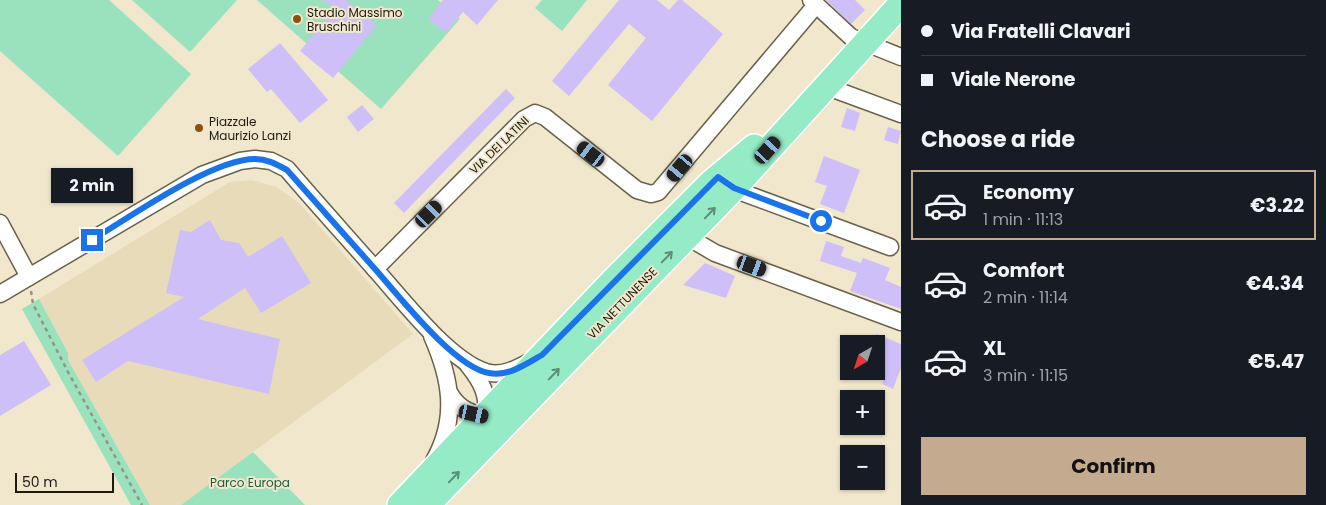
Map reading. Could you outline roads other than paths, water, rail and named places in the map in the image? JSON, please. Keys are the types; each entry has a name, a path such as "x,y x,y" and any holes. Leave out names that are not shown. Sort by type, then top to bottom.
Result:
{"main road":[{"name":"VIA NETTUNENSE","path":"414,499 542,355 678,231 820,92 901,4"},
{"name":"VIA NETTUNENSE","path":"414,499 481,450 520,409 678,231"}],"street":[{"path":"900,0 901,4"},
{"path":"813,2 847,34 901,57"},
{"name":"VIA DEI LATINI","path":"375,269 524,119 535,113 545,117 637,190 646,194 658,192 813,2"},
{"path":"820,92 901,114"},
{"path":"0,294 202,175 240,161 255,159 271,161 287,170 430,332 463,360 481,382 485,391 486,417 481,450"},
{"path":"726,183 890,247"},
{"path":"0,223 29,277"},
{"path":"678,231 715,252 901,322"},
{"path":"414,499 443,442 450,394 445,368 430,332"},
{"path":"463,360 485,372 500,374 516,369 542,355"},
{"path":"450,394 461,408 486,417 504,415 520,409"}],"place":[{"name":"Stadio Massimo Bruschini","path":"297,19"},
{"name":"Piazzale Maurizio Lanzi","path":"199,128"}],"park label":[{"name":"Parco Europa","path":"250,482"}]}
